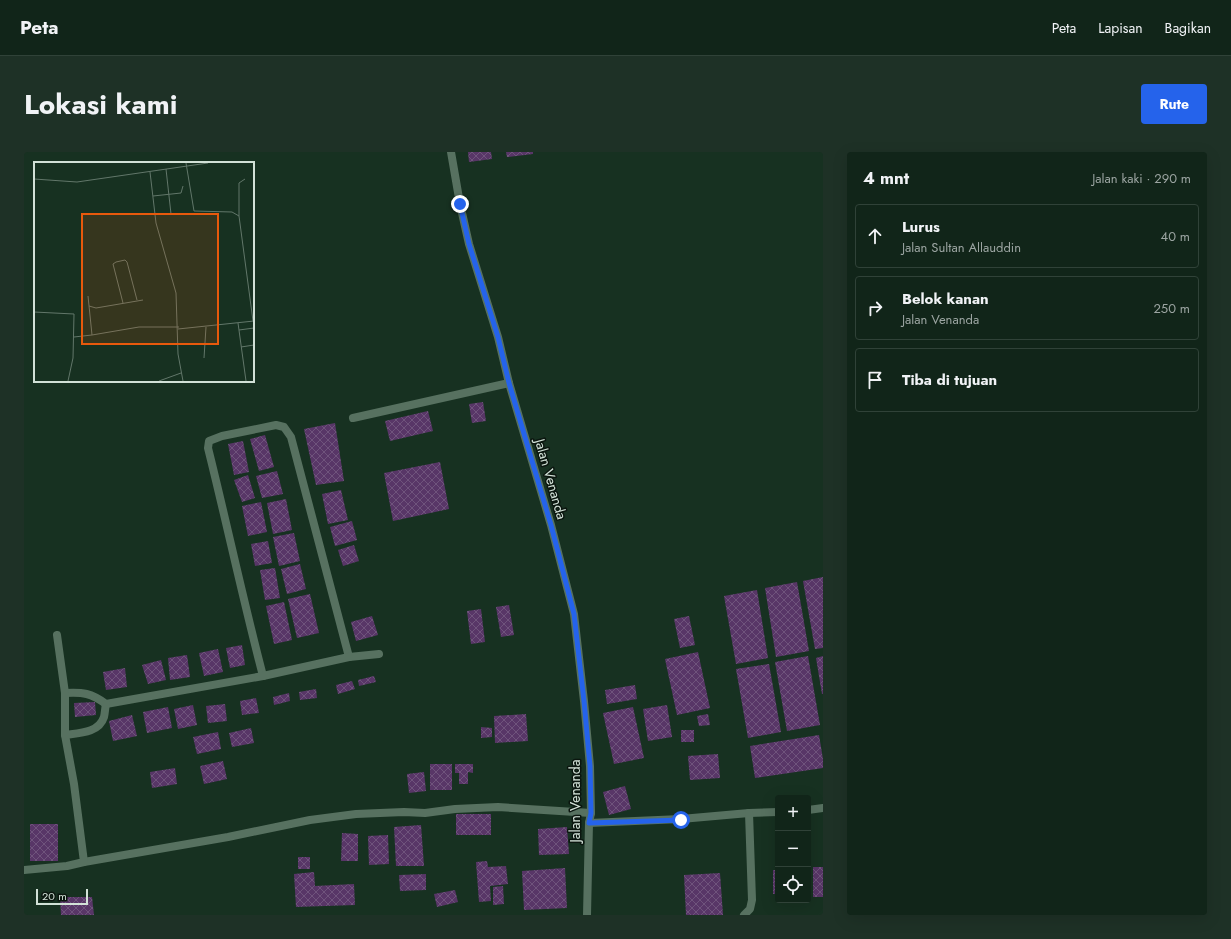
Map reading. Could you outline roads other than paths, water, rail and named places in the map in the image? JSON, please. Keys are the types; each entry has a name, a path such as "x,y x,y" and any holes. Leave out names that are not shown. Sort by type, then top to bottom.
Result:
{"street":[{"name":"Jalan Venanda","path":"451,152 469,244 498,337 509,383 551,525 574,614 590,766 591,813 589,823 587,915"},
{"path":"353,418 509,383"},
{"path":"262,676 241,592 227,523 208,448 210,440 222,436 276,425 284,427 291,436 349,657"},
{"path":"57,635 65,693 65,735 74,784 84,862"},
{"path":"65,693 83,692 106,704 262,676 349,657 379,654"},
{"path":"65,735 83,733 98,727 104,718 106,704"},
{"path":"24,870 67,866 228,837 310,820 356,814 404,812 425,813 455,809 498,807 591,813"},
{"path":"811,810 823,808"},
{"path":"589,823 681,820 749,813 775,812"},
{"path":"744,915 750,909 752,900 749,813"}]}
